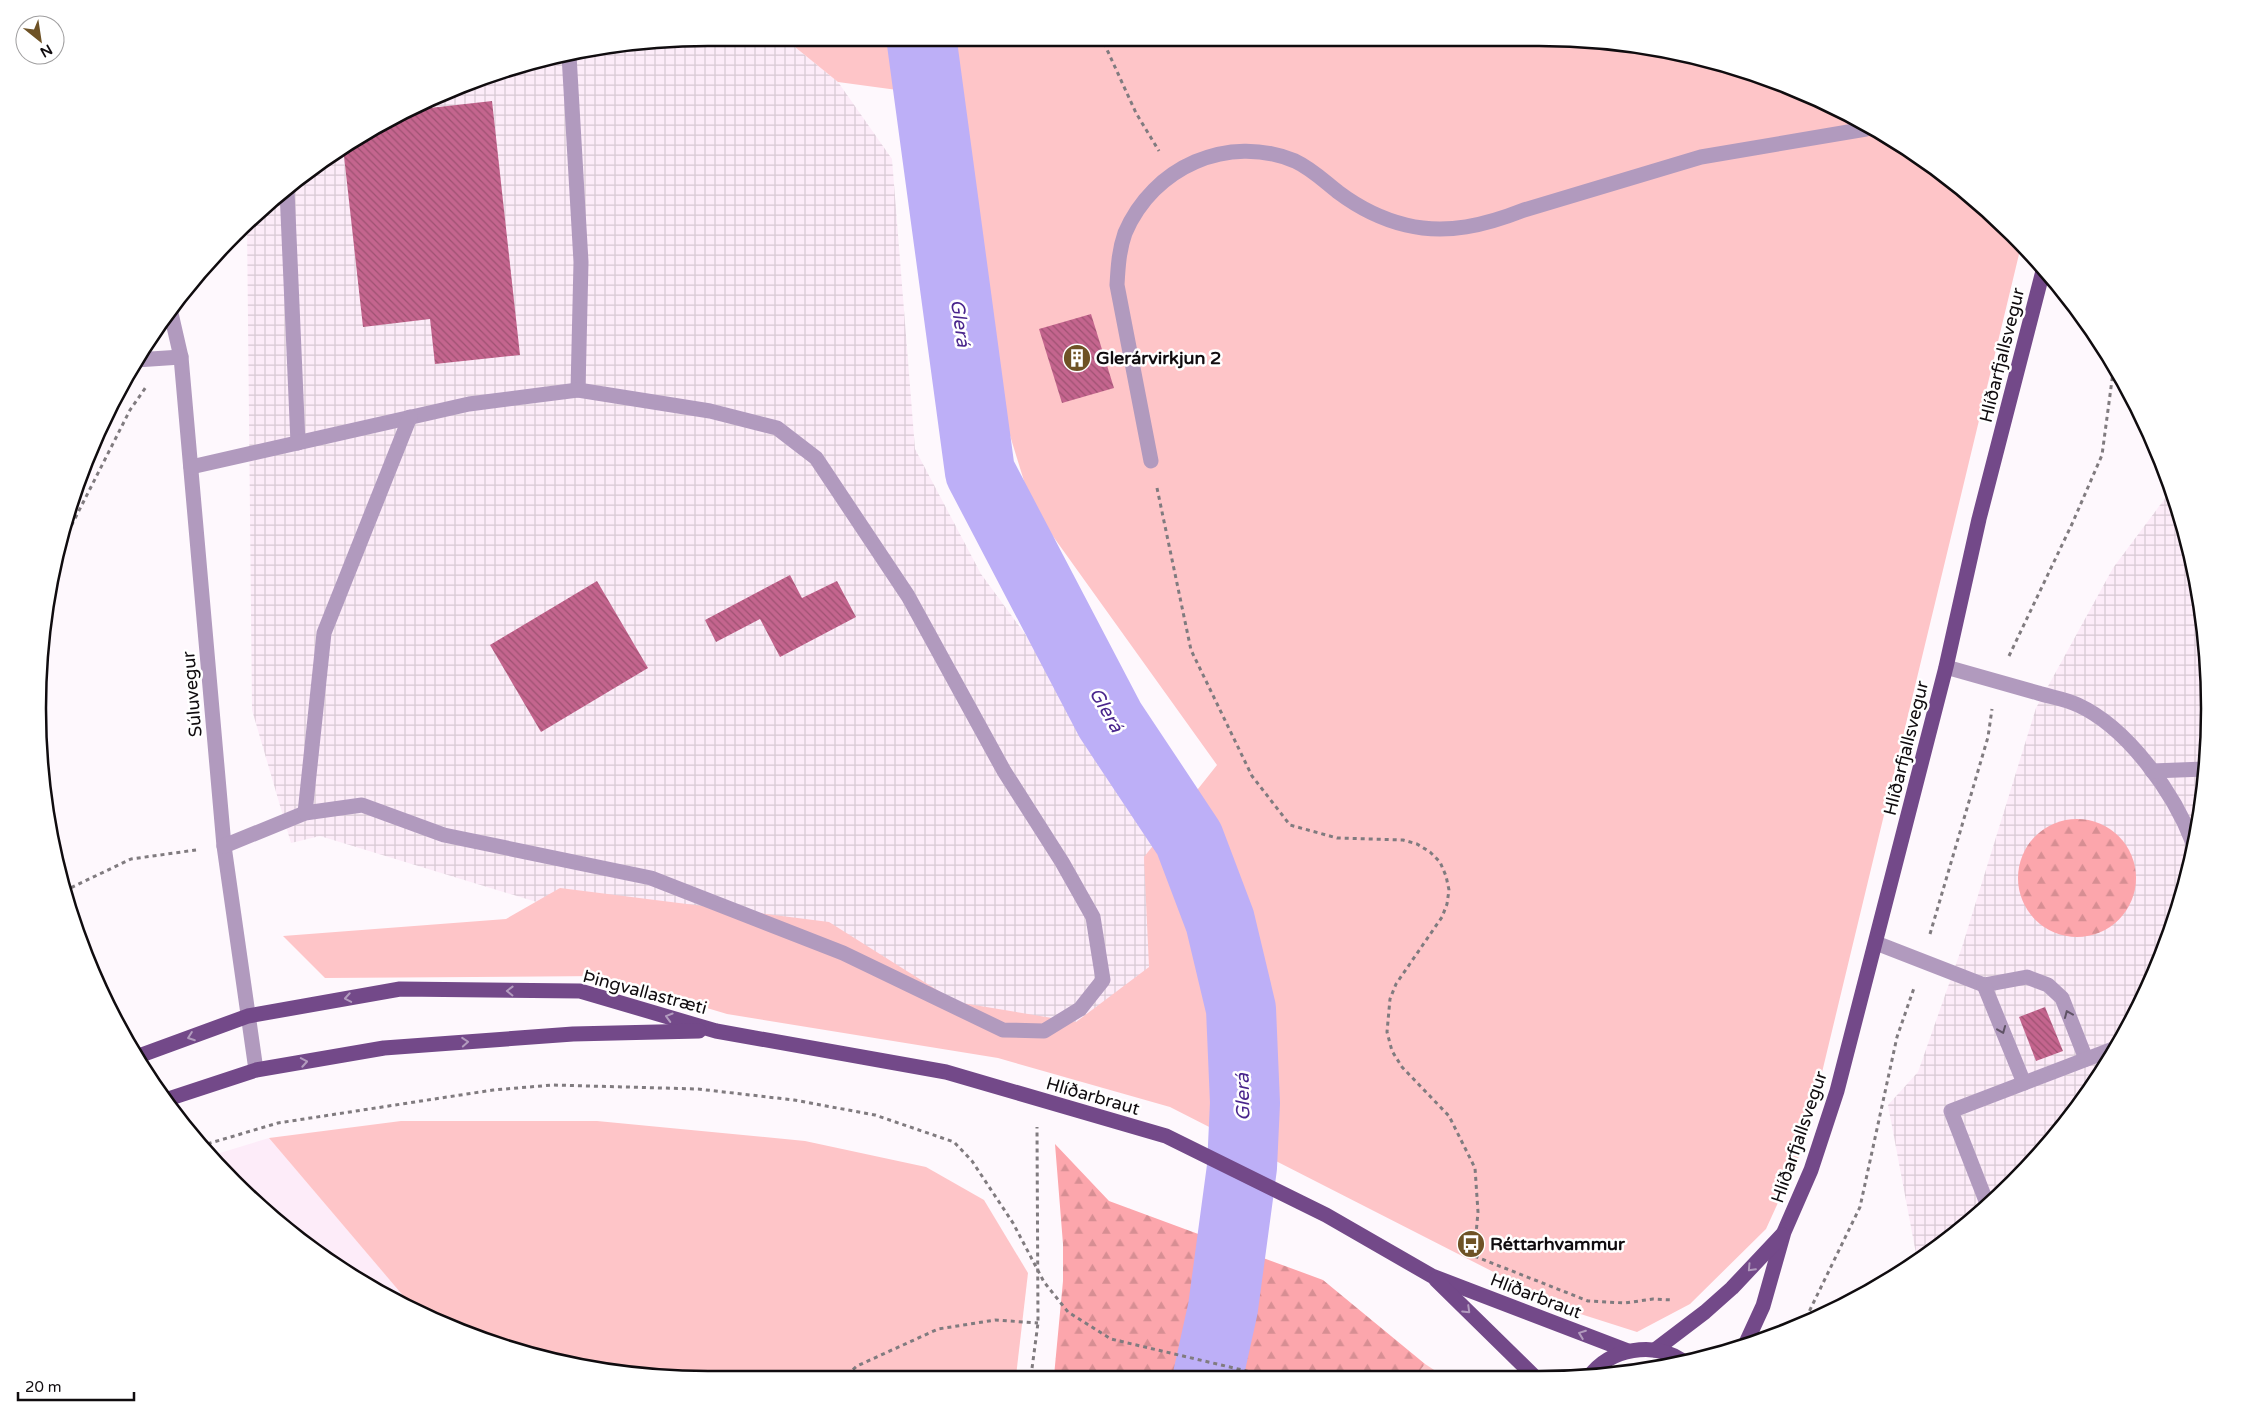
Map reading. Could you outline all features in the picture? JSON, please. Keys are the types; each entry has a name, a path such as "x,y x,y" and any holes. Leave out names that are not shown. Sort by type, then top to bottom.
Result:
{"main road":[{"name":"Hlíðarfjallsvegur","path":"1749,1337 1763,1306 1784,1232 1811,1170 1838,1091 1946,667 1979,518 2041,278"},
{"name":"Þingvallastræti","path":"144,1054 248,1016 400,990 580,991 716,1031"},
{"name":"Þingvallastræti","path":"173,1097 256,1070 384,1048 573,1034 716,1031"},
{"name":"Hlíðarbraut","path":"716,1031 946,1072 1166,1136 1326,1215 1432,1276 1628,1351"},
{"name":"Hlíðarfjallsvegur","path":"1655,1350 1705,1312 1732,1288 1784,1232"},
{"name":"Hlíðarbraut","path":"1432,1276 1529,1371"},
{"name":"Hlíðarbraut","path":"1599,1367 1607,1360 1628,1351 1655,1350 1674,1356"}],"street":[{"path":"570,61 582,262 578,390"},
{"path":"1151,461 1117,285 1118,259 1125,234 1136,211 1152,190 1172,173 1194,161 1219,153 1245,151 1270,154 1295,161 1318,174 1358,206 1382,218 1407,225 1436,229 1467,228 1496,221 1524,210 1701,157 1860,130"},
{"path":"287,198 298,442"},
{"name":"Súluvegur","path":"173,320 181,357 224,846 256,1070"},
{"path":"146,359 181,357"},
{"path":"191,467 469,404 578,390 710,411 776,428 816,458 908,596 1004,771 1062,862 1093,917 1103,980 1080,1010 1044,1031 1003,1030 844,953 651,878 444,835 362,805 305,813 224,846"},
{"path":"305,813 324,633 410,417"},
{"path":"1946,667 2078,704 2110,725 2152,771 2182,818 2189,833"},
{"path":"2152,771 2197,769"},
{"path":"1876,943 1984,985 2027,978 2048,985 2062,998 2086,1059"},
{"path":"1984,985 2024,1083"},
{"path":"1985,1197 1951,1111 2105,1051"}],"path":[{"path":"1105,46 1136,113 1172,173"},
{"path":"74,521 130,410 149,383 181,357"},
{"path":"1809,1312 1860,1207 1897,1037 1922,961 1988,737 1997,681 2072,524 2102,455 2112,378"},
{"path":"1151,461 1191,650 1252,776 1290,825 1337,838 1403,840 1417,844 1430,852 1440,862 1446,876 1449,890 1447,904 1442,917 1396,984 1390,999 1387,1032 1392,1051 1402,1067 1449,1116 1476,1168 1478,1212 1474,1256 1588,1301 1625,1303 1653,1299 1678,1300 1705,1312"},
{"path":"71,888 131,859 224,846"},
{"path":"209,1143 278,1123 492,1090 553,1085 698,1089 794,1100 875,1115 954,1142 972,1161 1013,1223 1044,1282 1068,1312 1111,1339 1250,1371"},
{"path":"1032,1371 1038,1323 1038,1099"},
{"path":"851,1371 857,1366 938,1329 995,1320 1038,1323"}],"shaded area":[{"path":"708,46 794,46 838,82 892,159 915,449 981,574 1112,753 1195,919 1100,1047 674,944 320,836 291,843 252,710 247,234 305,183 377,135 455,97 496,81 579,59 622,52"},
{"path":"794,46 1538,46 1625,52 1668,59 1751,81 1831,115 1870,135 1942,183 2007,240 2019,253 1805,1143 1766,1229 1690,1304 1637,1332 1568,1310 1170,1107 998,1058 727,1014 600,976 325,978 283,936 506,919 560,888 829,922 956,1002 1076,1022 1149,967 1144,857 1217,765 1032,507 979,335 949,97 838,82"},
{"path":"2166,497 2188,579 2195,622 2201,708 2195,795 2188,838 2178,880 2166,921 2132,1001 2112,1040 2064,1112 2007,1177 1942,1234 1916,1252 1888,1105 1918,1072 1962,947 2036,708 2113,568"},
{"path":"401,1121 597,1121 805,1141 926,1167 984,1200 1028,1273 1017,1371 708,1371 665,1369 579,1358 496,1336 455,1320 403,1295 269,1138"},
{"path":"269,1138 403,1295 377,1282 305,1234 240,1177 219,1153"},
{"path":"1425,1364 1436,1371 1420,1371"}],"green space":[{"path":"2077,819 2099,824 2119,836 2131,856 2136,878 2131,900 2119,920 2099,932 2077,937 2055,932 2035,920 2023,900 2018,878 2023,856 2035,836 2055,824"},
{"path":"1055,1144 1109,1201 1323,1280 1425,1364 1420,1371 1054,1371 1063,1281 1063,1244"}],"building":[{"path":"492,101 520,355 435,364 430,319 363,327 344,156 377,135 432,108"},
{"name":"Glerárvirkjun 2","path":"1091,314 1114,388 1062,403 1039,329"},
{"path":"790,575 802,598 837,581 856,617 780,657 760,619 716,642 705,620"},
{"path":"597,581 648,668 541,732 490,645"},
{"path":"2045,1007 2063,1051 2036,1061 2019,1017"}],"waterway":[{"name":"Glerá","path":"922,46 980,472 1110,720 1189,839 1220,921 1241,1009 1245,1103 1242,1167 1223,1308 1209,1371"}],"place":[{"name":"Glerárvirkjun 2","path":"1077,358"},
{"name":"Réttarhvammur","path":"1471,1244"}]}
